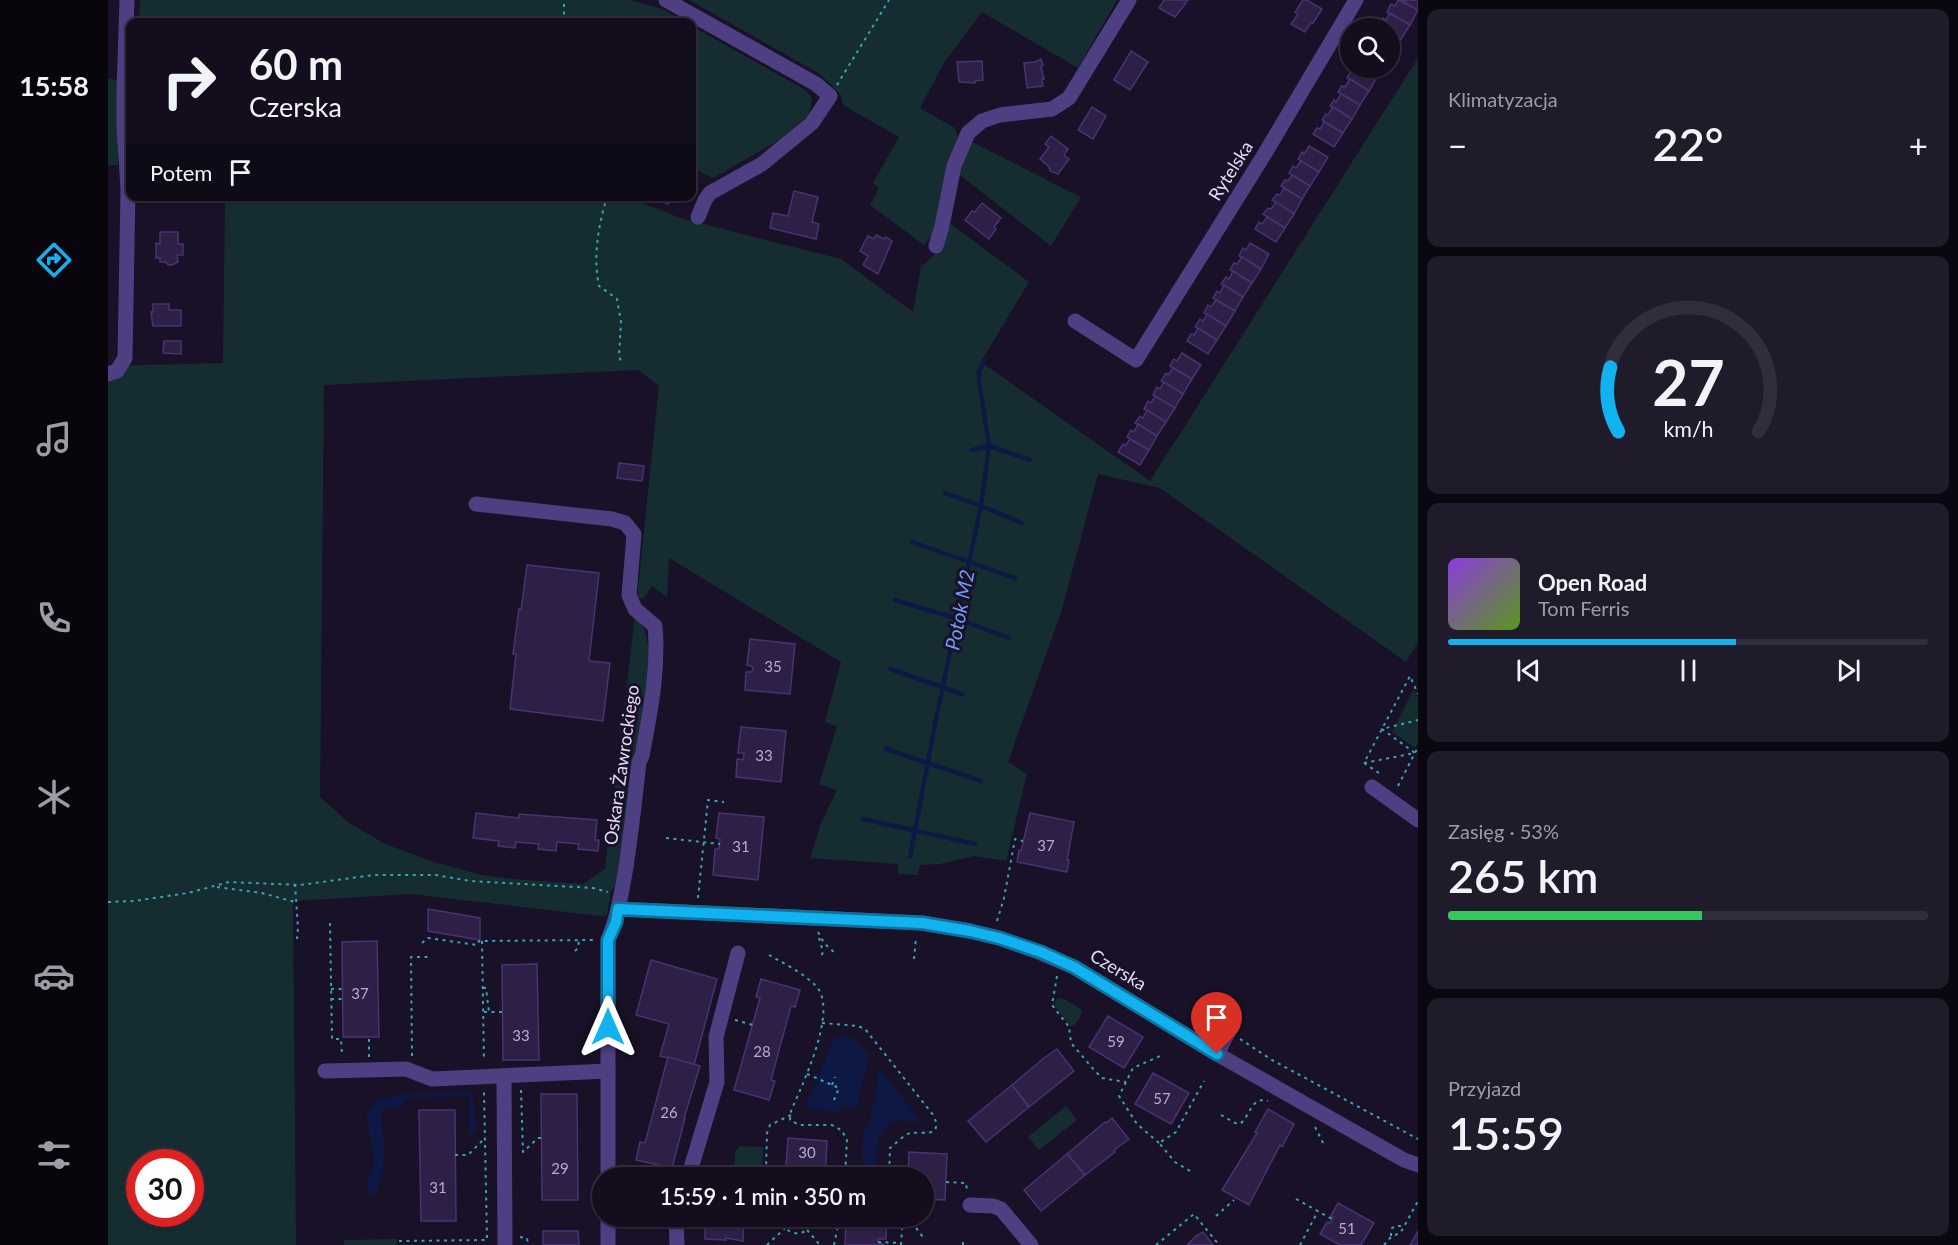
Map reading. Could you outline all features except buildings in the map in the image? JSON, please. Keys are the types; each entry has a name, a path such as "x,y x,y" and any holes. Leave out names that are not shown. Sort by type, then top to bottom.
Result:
{"street":[{"path":"126,18 127,0"},
{"path":"666,0 816,84 830,96 812,123 762,164 710,193 698,217"},
{"path":"936,246 954,166 968,133 982,121 999,115 1052,109 1069,98 1129,0"},
{"name":"Rytelska","path":"1076,321 1136,360 1264,155 1356,0"},
{"path":"126,30 124,127 126,158"},
{"path":"112,372 125,358 128,201"},
{"name":"Oskara Żawrockiego","path":"476,504 612,519 625,523 634,534 629,595 635,609 655,626 657,648 652,695 642,756 639,762 632,832 616,922 608,940 608,1167"},
{"path":"1372,788 1418,820"},
{"name":"Czerska","path":"618,909 922,923 970,931 1041,952 1074,967 1217,1054 1404,1160 1418,1165"},
{"path":"691,1167 717,1082 717,1037 738,953"},
{"path":"1217,1054 1228,1033"},
{"path":"325,1071 406,1069 432,1079 608,1071"},
{"path":"504,1076 505,1245"},
{"path":"970,1205 993,1206 1001,1209 1031,1245"},
{"path":"608,1227 608,1245"},
{"path":"676,1227 677,1245"}],"path":[{"path":"564,0 564,18"},
{"path":"830,96 889,0"},
{"path":"606,201 599,225 596,268 599,286 617,299 621,322 619,356 622,364"},
{"path":"1364,763 1410,676 1418,694"},
{"path":"1382,729 1418,720"},
{"path":"1382,729 1415,753"},
{"path":"1398,786 1418,747"},
{"path":"1364,763 1415,753"},
{"path":"1364,763 1381,774"},
{"path":"698,901 698,871 704,842 708,800 724,802"},
{"path":"666,838 720,844"},
{"path":"996,924 1004,898 1015,839 1023,841"},
{"path":"108,902 134,901 230,882 295,884 374,875 436,875 470,881 593,888"},
{"path":"295,884 297,939"},
{"path":"214,886 262,893 295,903"},
{"path":"330,923 332,1039 342,1039 342,1060"},
{"path":"819,935 823,952 821,957"},
{"path":"422,943 428,938 477,945 479,941 591,940"},
{"path":"914,959 916,938 920,938"},
{"path":"575,951 579,940"},
{"path":"482,941 487,1245"},
{"path":"769,955 798,972 818,988 822,998 819,1044 790,1119 799,1125 832,1125 841,1130 847,1139 846,1167"},
{"path":"412,1062 411,957 429,957"},
{"path":"1057,974 1052,1005 1069,1028 1071,1043 1102,1078 1126,1082"},
{"path":"483,988 486,988 489,1012"},
{"path":"331,989 342,989"},
{"path":"331,999 342,999"},
{"path":"483,1012 502,1012"},
{"path":"723,1016 753,1024"},
{"path":"822,1023 858,1026 865,1029 934,1116 936,1127 933,1131 926,1134 909,1133 890,1148 889,1167"},
{"path":"1228,1033 1272,1060 1418,1139"},
{"path":"369,1039 369,1057"},
{"path":"1160,1056 1133,1068 1119,1096 1137,1124 1159,1143 1175,1162 1190,1171"},
{"path":"807,1074 839,1088 834,1100"},
{"path":"521,1075 523,1152 538,1138 542,1138"},
{"path":"832,1085 835,1077"},
{"path":"1159,1143 1176,1131 1204,1081"},
{"path":"1221,1115 1240,1124 1245,1120 1255,1101 1261,1099 1277,1106"},
{"path":"766,1167 767,1133 770,1125 791,1115"},
{"path":"1312,1125 1318,1131 1325,1148"},
{"path":"455,1155 468,1155 485,1138"},
{"path":"946,1182 966,1183 970,1205"},
{"path":"1296,1199 1332,1220"},
{"path":"1216,1216 1234,1200"},
{"path":"1383,1245 1401,1232 1418,1201"},
{"path":"1300,1245 1318,1211"},
{"path":"1156,1245 1194,1214 1219,1245"},
{"path":"1390,1238 1391,1230 1395,1226 1404,1226"},
{"path":"767,1245 785,1228 794,1234 803,1232 808,1227"},
{"path":"834,1245 838,1227"},
{"path":"878,1242 901,1244 904,1227"},
{"path":"914,1227 923,1237"},
{"path":"807,1230 820,1245"},
{"path":"903,1236 909,1236"},
{"path":"963,1238 963,1245"},
{"path":"399,1241 487,1240"}],"green space":[{"path":"140,0 629,0 662,9 679,18 139,18"},
{"path":"689,0 1117,0 1078,68 982,12 944,63 920,108 955,128 958,138 933,234 924,245 870,205 879,188 873,183 899,137 843,105 841,95 820,74"},
{"path":"696,28 807,91 812,99 809,115 779,140 713,178 696,170"},
{"path":"1418,58 1418,642 1406,662 1160,488 1098,474 1062,609 1008,762 1027,774 1006,861 974,856 940,864 920,865 918,875 898,874 898,864 810,858 821,823 837,790 819,784 837,726 825,722 841,662 669,558 667,597 652,586 644,598 637,598 659,386 638,370 324,385 320,797 348,822 385,844 434,862 482,875 583,884 605,869 635,615 638,616 644,628 648,645 648,690 615,886 611,892 607,915 600,916 411,894 293,901 296,1245 108,1245 108,366 223,363 225,201 639,201 680,218 841,259 913,312 921,267 939,250 951,224 1029,282 981,362 1150,481"},
{"path":"108,79 120,80 118,165 108,165"},
{"path":"972,142 1081,197 1051,246 957,173"},
{"path":"1414,689 1418,698 1418,742 1415,748 1392,732"},
{"path":"1058,998 1081,1009 1082,1013 1075,1025 1070,1026 1055,1007 1055,1001"},
{"path":"1066,1106 1077,1120 1039,1150 1028,1137"},
{"path":"740,1146 763,1147 762,1167 734,1167 735,1153"},
{"path":"397,1239 397,1245 344,1245 344,1240"}],"water":[{"path":"846,1036 852,1038 869,1054 856,1107 845,1106 838,1113 808,1107 806,1104 835,1038"},
{"path":"880,1069 921,1121 897,1121 889,1124 880,1136 876,1167 862,1167 863,1132 870,1120"},
{"path":"467,1092 473,1097 476,1130 473,1134 469,1129 470,1099 467,1096 409,1098 403,1107 383,1110 383,1166 375,1194 370,1195 367,1186 374,1158 367,1110 377,1101 402,1094"}],"waterway":[{"name":"Potok M2","path":"910,857 936,719 981,506 989,446 979,380 979,371 984,361"},
{"path":"972,450 989,446 1030,460"},
{"name":"Potok M2","path":"945,493 1022,523"},
{"path":"912,542 1015,578"},
{"path":"895,600 958,619 1009,638"},
{"path":"890,669 962,694"},
{"path":"886,749 981,781"},
{"path":"863,819 975,844"}],"route":[{"path":"608,1027 608,940 616,922 618,909 922,923 999,938 1041,952 1074,967 1217,1054"}]}
